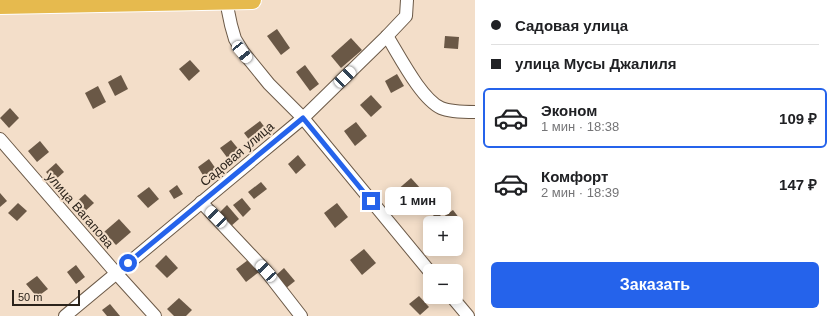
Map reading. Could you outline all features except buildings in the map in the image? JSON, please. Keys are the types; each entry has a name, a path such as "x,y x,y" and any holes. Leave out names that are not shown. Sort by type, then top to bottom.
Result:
{"highway":[{"path":"0,5 252,0"}],"street":[{"name":"Садовая улица","path":"65,316 303,118 406,16 407,0"},
{"path":"226,1 235,38 242,52 269,84 303,118 423,264"},
{"path":"387,36 420,89 432,101 441,108 455,111 475,112"},
{"name":"улица Вагапова","path":"0,139 155,316"},
{"path":"201,202 266,271 301,316"},
{"path":"458,304 468,316"}],"route":[{"path":"128,263 303,118 371,201"}]}
